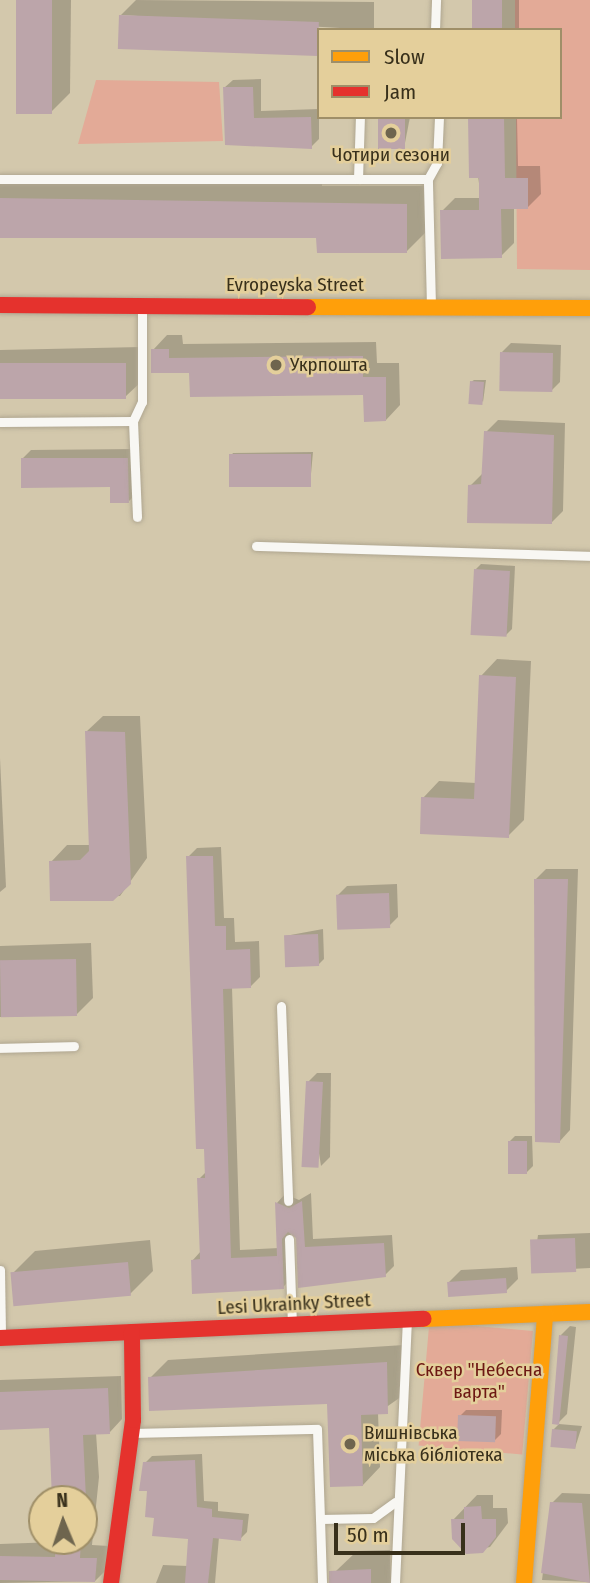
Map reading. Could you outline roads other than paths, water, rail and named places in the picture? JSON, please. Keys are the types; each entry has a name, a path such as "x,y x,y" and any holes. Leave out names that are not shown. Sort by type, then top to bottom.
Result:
{"street":[{"name":"Evropeyska Street","path":"0,305 590,308"},
{"name":"Lesi Ukrainky Street","path":"1,1338 590,1312"},
{"path":"524,1583 545,1314"},
{"path":"111,1583 130,1433 132,1332"}],"lane":[{"path":"435,28 436,0"},
{"path":"358,179 360,119"},
{"path":"431,306 428,179 437,163 439,119"},
{"path":"0,179 428,179"},
{"path":"137,517 133,421 142,402 142,305"},
{"path":"0,422 133,421"},
{"path":"256,546 590,556"},
{"path":"281,1006 288,1201"},
{"path":"0,1048 74,1046"},
{"path":"289,1239 292,1325"},
{"path":"0,1270 1,1338"},
{"path":"395,1583 395,1502 407,1319"},
{"path":"130,1433 317,1429 321,1583"},
{"path":"320,1518 373,1518 395,1502"}],"place":[{"name":"Чотири сезони","path":"391,133"},
{"name":"Укрпошта","path":"276,365"},
{"name":"Вишнівська міська бібліотека","path":"350,1444"}],"park label":[{"name":"Сквер \"Небесна варта\"","path":"479,1381"}]}
